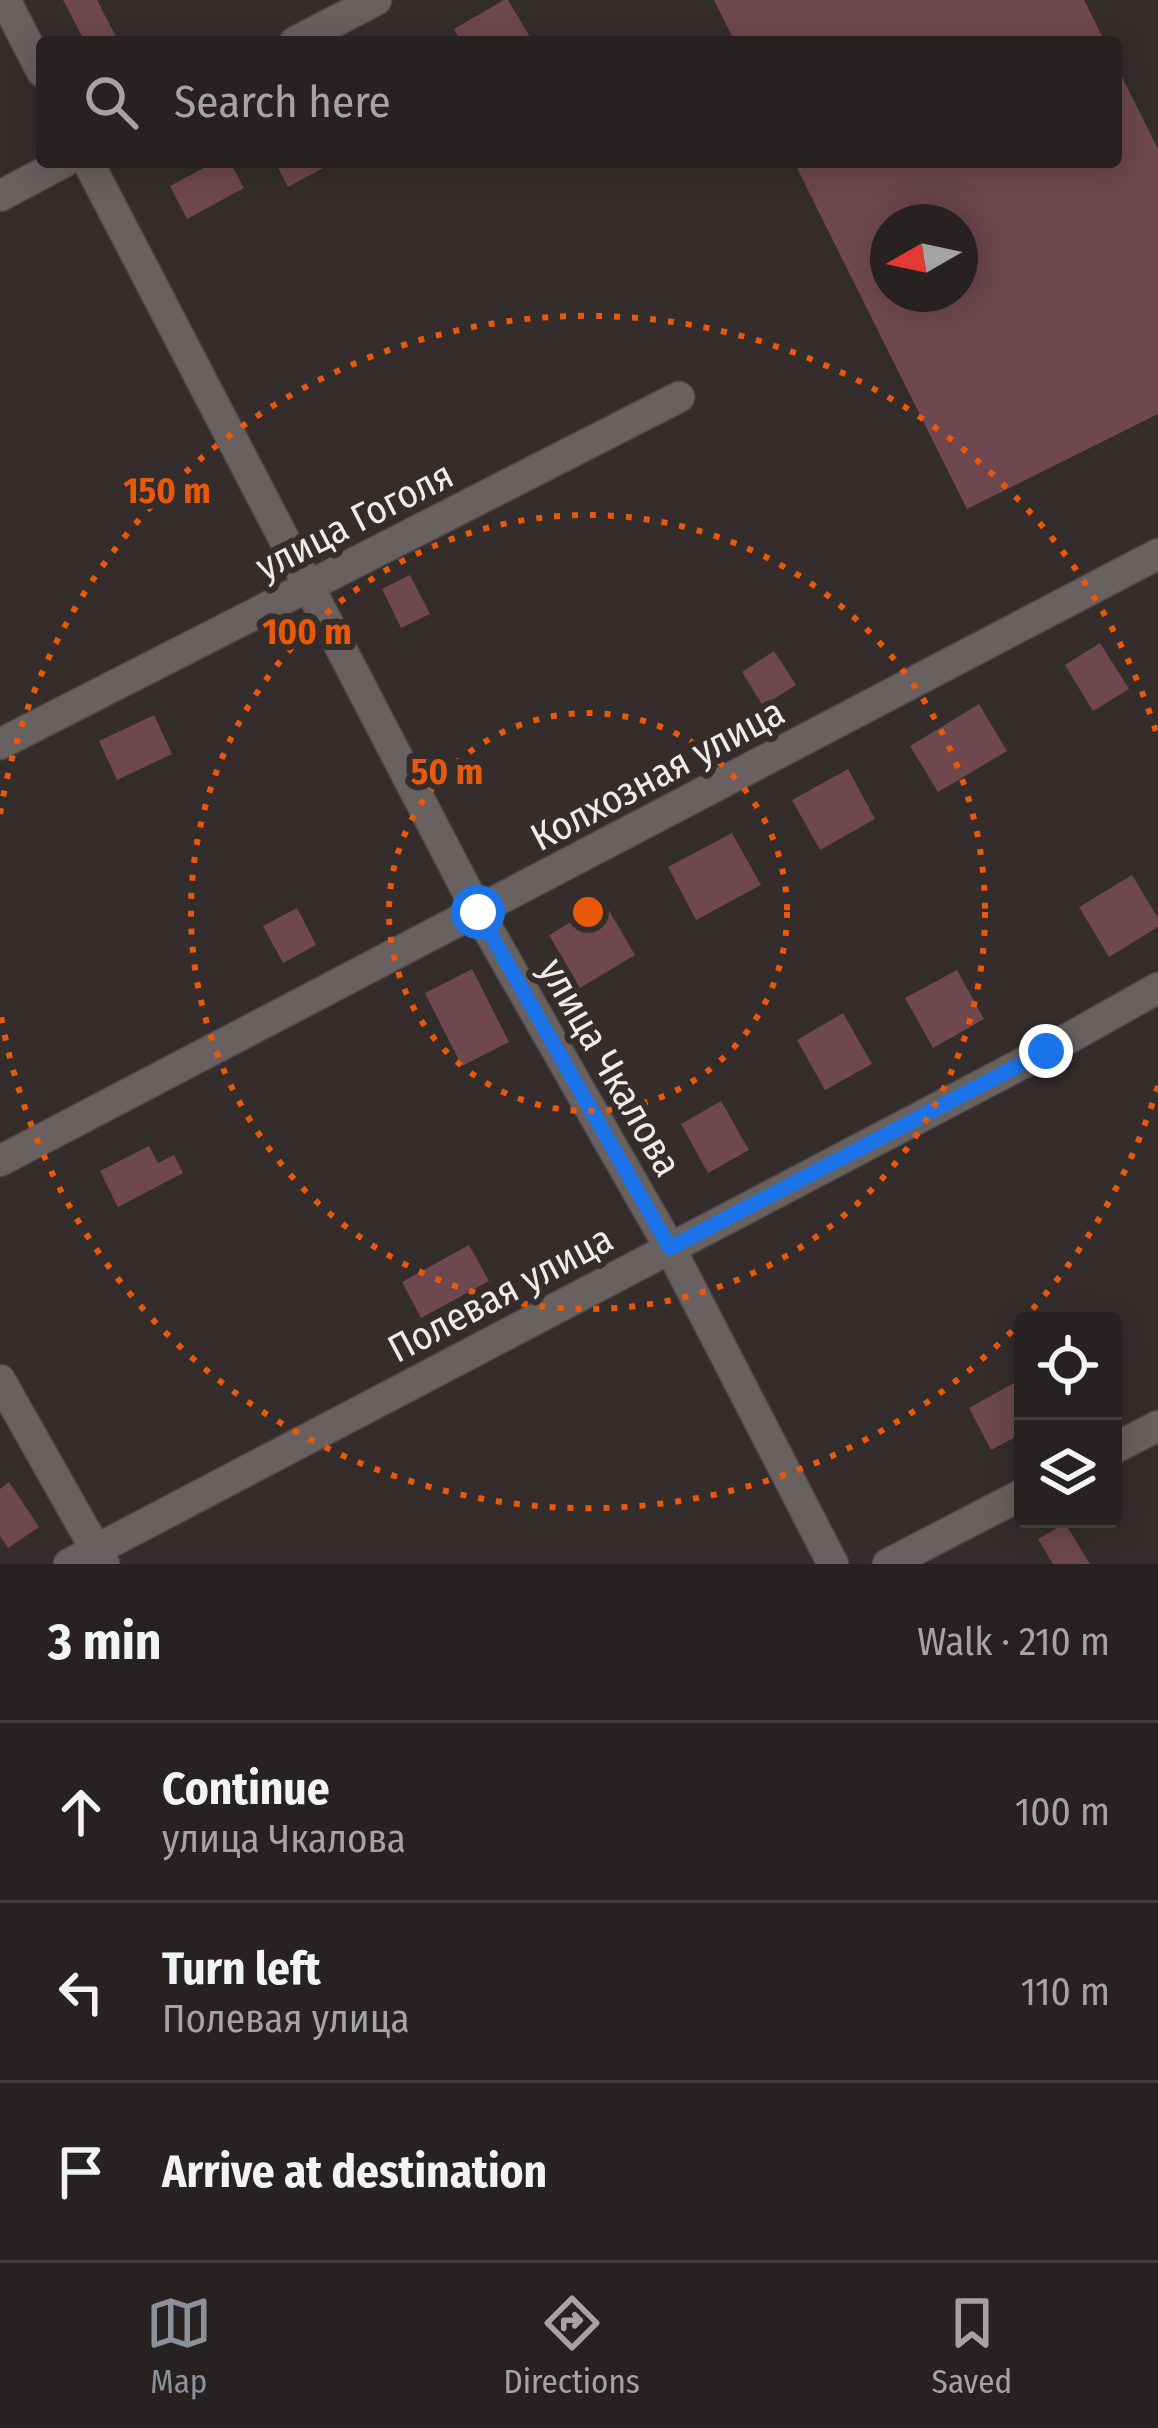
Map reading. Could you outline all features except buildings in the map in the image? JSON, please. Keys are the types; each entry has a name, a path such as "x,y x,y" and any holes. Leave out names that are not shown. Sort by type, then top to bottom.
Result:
{"street":[{"path":"5,0 36,60"},
{"path":"319,13 376,0"},
{"path":"0,196 53,168"},
{"name":"улица Чкалова","path":"91,168 478,912 670,1248 833,1564"},
{"name":"улица Гоголя","path":"0,744 679,397"},
{"name":"Колхозная улица","path":"0,1161 1158,554"},
{"name":"Полевая улица","path":"69,1564 100,1557 1158,988"},
{"path":"0,1379 100,1557"},
{"path":"1122,1444 1158,1426"},
{"path":"889,1564 1014,1499"}],"route":[{"path":"478,912 670,1248 1046,1051"}]}
